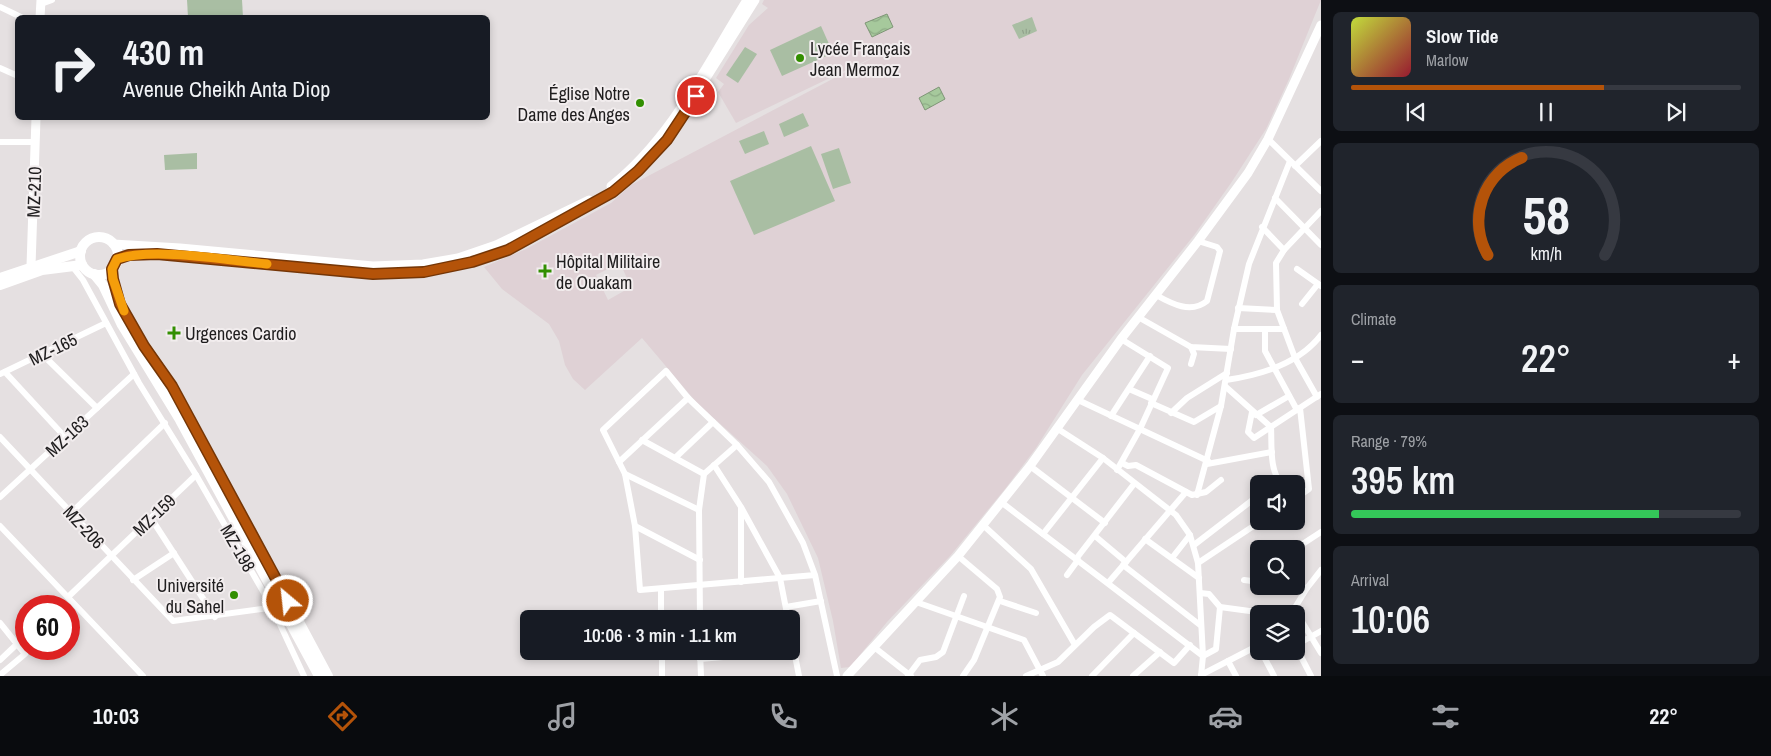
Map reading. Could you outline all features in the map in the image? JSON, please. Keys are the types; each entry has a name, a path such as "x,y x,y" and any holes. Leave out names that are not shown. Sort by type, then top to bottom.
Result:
{"main road":[{"path":"77,265 81,251 87,242 97,237 109,240 113,244 117,259 112,269 104,274 94,274"},
{"path":"0,278 31,266 81,251"},
{"path":"0,285 33,273 77,265 94,274 103,285 122,325 180,420 276,606 320,676"},
{"path":"112,269 114,287 132,328 172,386 328,676"}],"street":[{"path":"40,15 41,2 52,0"},
{"path":"113,244 180,248 372,266 408,265 453,259 496,246 590,200 619,179 640,160 660,138 748,0"},
{"path":"117,259 129,255 157,254 400,275 452,268 508,250 613,192 653,157 667,140 756,0"},
{"path":"0,7 17,15"},
{"path":"847,676 958,556 1058,429 1121,338 1198,242 1248,173 1268,139 1320,28"},
{"path":"0,68 15,75"},
{"name":"MZ-210","path":"31,266 36,120"},
{"path":"1268,139 1321,192"},
{"path":"1197,495 1208,462 1221,406 1234,328 1249,264 1274,198 1293,163 1321,141"},
{"path":"0,142 36,142"},
{"path":"1274,198 1321,245"},
{"path":"1289,396 1254,413 1248,432 1254,438 1319,396 1295,358 1277,310 1276,263 1284,250 1321,210"},
{"path":"1262,227 1284,250"},
{"path":"1156,295 1175,305 1194,308 1208,301 1220,251 1217,247 1198,242"},
{"name":"MZ-198","path":"77,265 139,383 276,606 304,676"},
{"path":"1297,269 1320,285 1302,304"},
{"path":"1238,308 1277,310"},
{"path":"1138,317 1191,347 1231,349"},
{"name":"MZ-165","path":"2,373 106,322"},
{"path":"1234,328 1284,328"},
{"path":"1265,329 1265,351 1289,396 1299,409 1309,489 1305,491"},
{"path":"1171,413 1187,398 1226,380 1274,369 1314,345 1321,335"},
{"path":"1117,470 1140,428 1168,368 1121,338"},
{"path":"1191,347 1194,354 1191,364"},
{"path":"42,354 97,408"},
{"path":"1111,416 1150,356"},
{"path":"815,575 640,590 635,526 625,474 603,430 666,371 688,398 737,445 769,482 803,543 815,575 837,676"},
{"path":"2,373 65,437"},
{"name":"MZ-163","path":"0,498 134,374"},
{"path":"139,383 152,374"},
{"path":"1226,380 1254,413 1271,427 1272,452 1276,475"},
{"path":"1129,389 1171,413 1194,422 1221,406"},
{"path":"619,462 688,398"},
{"path":"1078,400 1208,462 1272,452"},
{"path":"675,458 713,422"},
{"path":"71,513 165,423"},
{"path":"1058,429 1103,458 1134,484 1170,510 1181,520 1190,535 1198,563 1203,656 1201,675"},
{"name":"MZ-206","path":"0,437 169,618 178,621 215,616"},
{"path":"642,440 704,474"},
{"path":"700,610 699,510 704,474 737,445"},
{"path":"1043,534 1103,458"},
{"path":"1122,463 1136,465 1186,492 1197,495 1206,492 1222,480"},
{"path":"714,465 742,507 780,578 787,610"},
{"path":"1030,466 1105,523"},
{"path":"625,474 699,510"},
{"name":"MZ-159","path":"70,595 196,475"},
{"path":"1067,574 1134,484"},
{"path":"1108,583 1186,492"},
{"path":"1001,502 1203,656"},
{"path":"1194,545 1250,502"},
{"path":"741,582 742,507"},
{"path":"151,518 215,616 276,606"},
{"path":"983,525 1031,569 1075,645"},
{"path":"0,526 66,595"},
{"path":"635,526 700,560"},
{"path":"1198,563 1250,528"},
{"path":"1305,542 1321,532"},
{"path":"1172,558 1190,535"},
{"path":"1094,536 1200,625"},
{"path":"1144,539 1199,578"},
{"path":"133,580 174,553"},
{"path":"958,556 997,589 1000,601 974,660 964,675"},
{"path":"1297,605 1321,570"},
{"path":"1244,580 1250,581"},
{"path":"660,588 661,610"},
{"path":"1200,593 1209,594 1220,607 1250,611"},
{"path":"874,647 910,675 920,660 936,657 943,652 964,596"},
{"path":"786,607 821,601"},
{"path":"1000,601 1036,613"},
{"path":"916,602 1024,640 1042,673"},
{"path":"1203,656 1216,650 1220,607"},
{"path":"80,610 143,676"},
{"path":"1026,676 1042,673 1058,662 1110,615 1174,663 1190,645"},
{"path":"0,623 15,642"},
{"path":"1305,625 1320,650"},
{"path":"1305,641 1321,631"},
{"path":"1092,676 1134,633"},
{"path":"0,660 15,646"},
{"path":"1201,675 1250,650"},
{"path":"1133,676 1160,652"},
{"path":"0,675 18,660"},
{"path":"662,660 662,676"},
{"path":"700,660 701,676"},
{"path":"795,660 799,676"},
{"path":"1266,660 1274,676"},
{"path":"1303,660 1311,676"},
{"path":"1228,661 1236,676"}],"shaded area":[{"path":"764,0 1321,0 1289,79 1266,129 1195,234 1082,375 1036,448 1005,489 950,556 887,622 850,667 841,668 833,621 818,558 787,494 767,466 697,403 642,338 585,390 573,379 565,365 559,341 549,324 502,289 484,267 526,249 611,203 631,185 882,53 736,123 718,92 724,84 716,78 749,25 768,8 762,4","holes":["620,263 631,287 608,300 596,275"]}],"green space":[{"path":"187,0 242,0 243,15 188,15"},
{"path":"1032,17 1037,31 1019,39 1012,25"},
{"path":"821,26 833,53 782,76 770,50"},
{"path":"745,47 757,54 738,83 726,75"},
{"path":"803,113 809,126 784,137 779,124"},
{"path":"764,131 769,144 745,154 739,141"},
{"path":"811,146 835,201 754,235 730,181"},
{"path":"839,148 851,183 833,189 821,154"},
{"path":"197,153 197,169 165,170 164,155"}],"water":[{"path":"887,14 893,27 872,37 865,23"},
{"path":"939,87 945,99 925,110 919,98"}],"slow traffic":[{"path":"124,311 114,287 112,269 117,259 126,256 157,254 267,264"}],"place":[{"name":"Lycée Français Jean Mermoz","path":"800,58"},
{"name":"Église Notre Dame des Anges","path":"640,103"},
{"name":"Hôpital Militaire de Ouakam","path":"545,271"},
{"name":"Urgences Cardio","path":"174,333"},
{"name":"Université du Sahel","path":"234,595"}],"route":[{"path":"288,601 172,386 132,328 114,287 112,269 117,259 129,255 157,254 400,275 452,268 508,250 613,192 653,157 667,140 696,96"}]}
